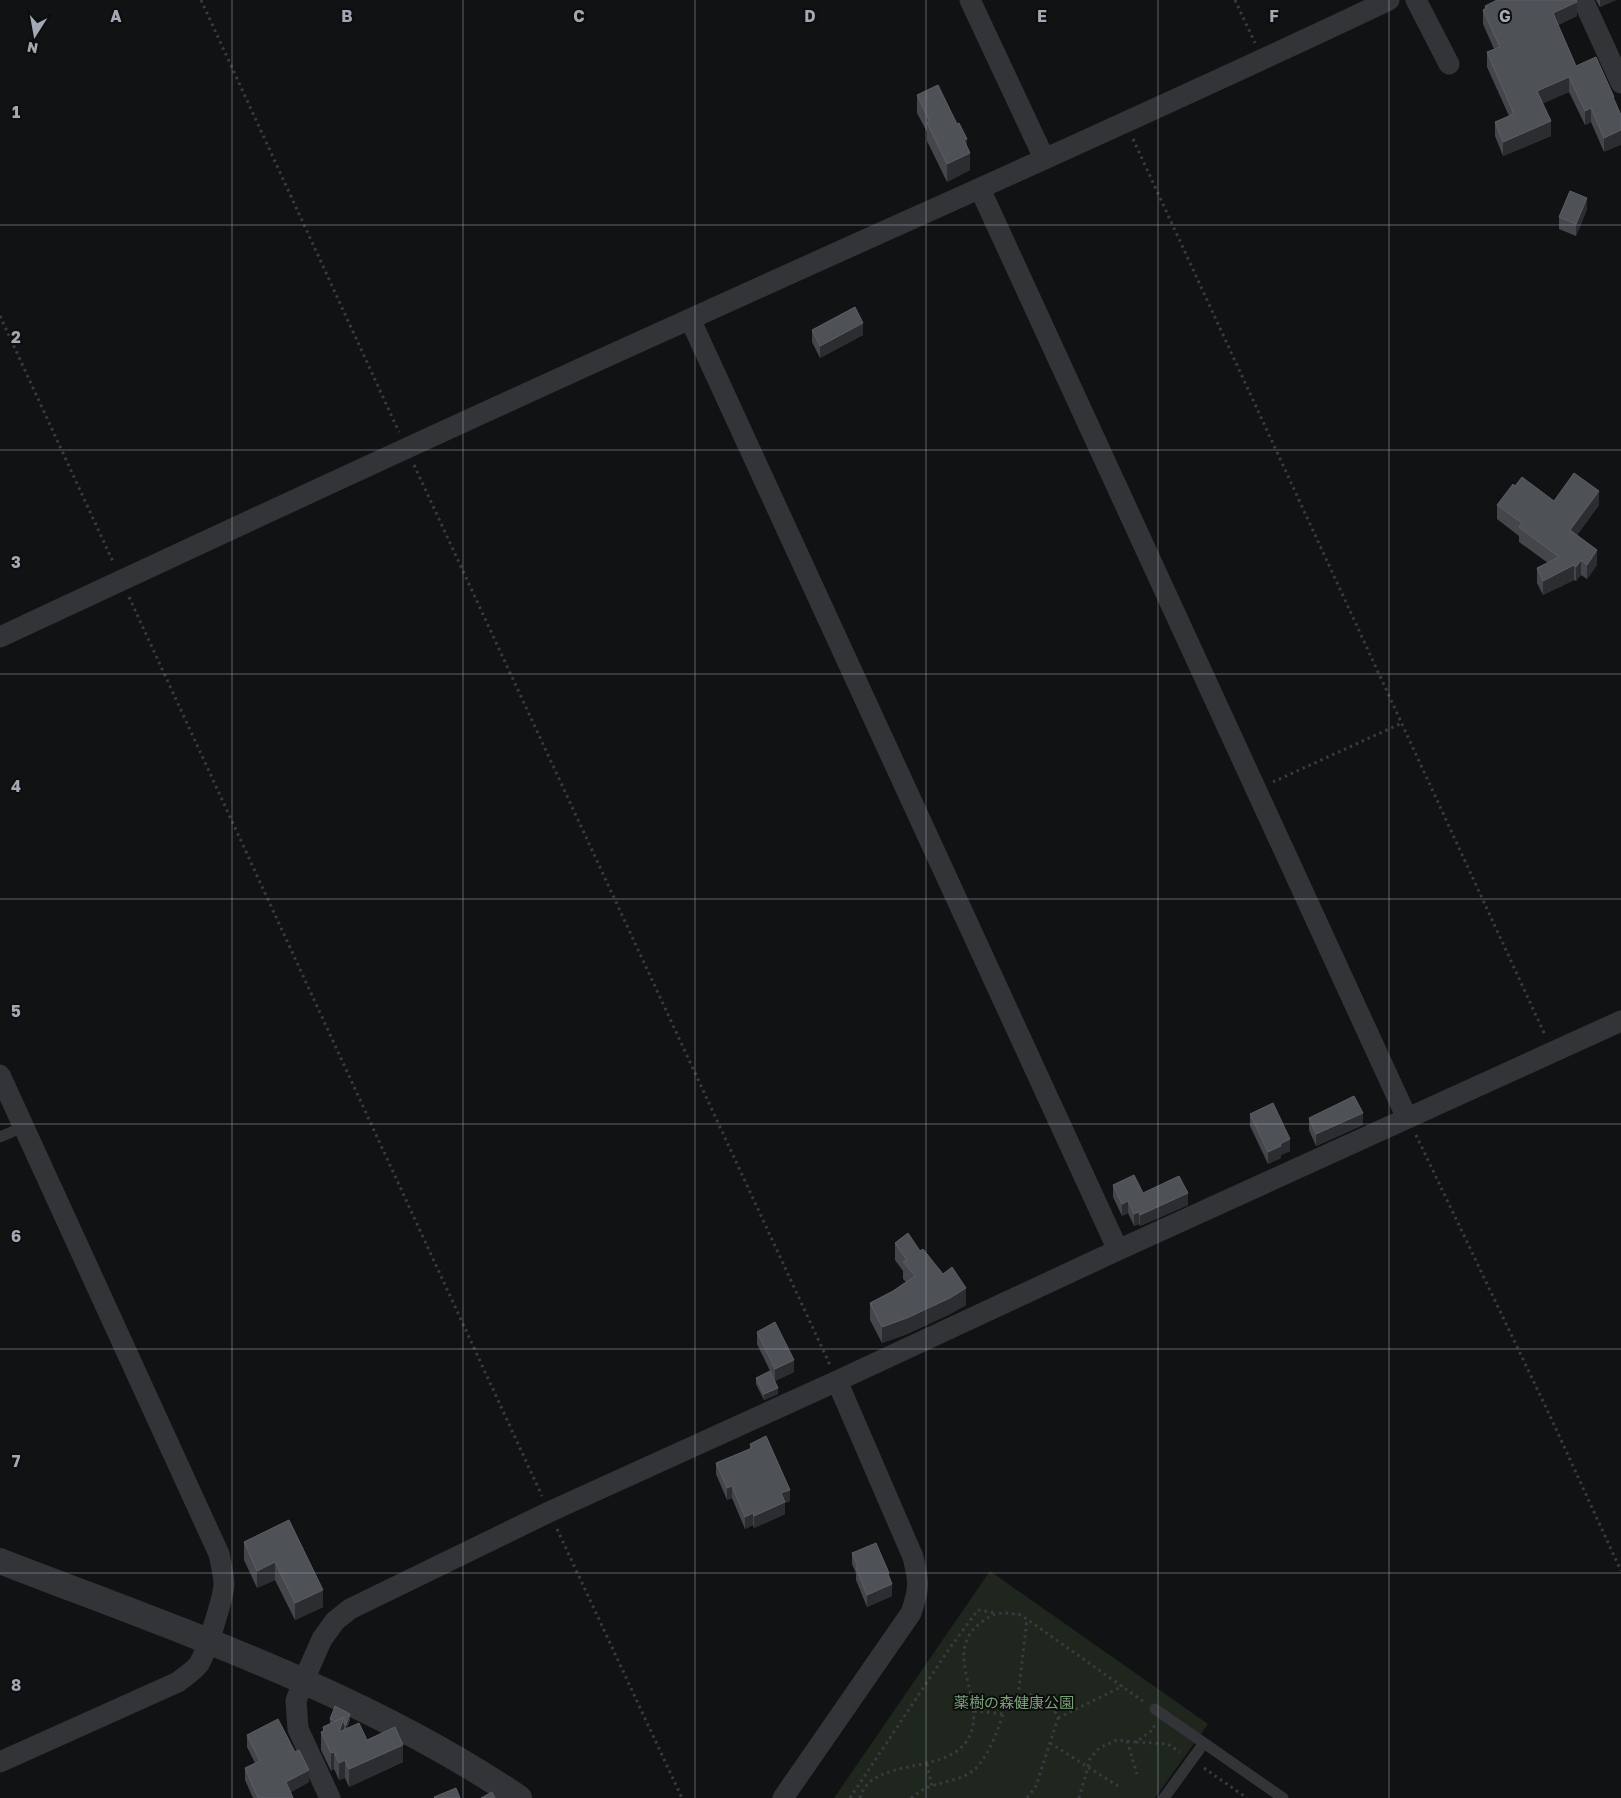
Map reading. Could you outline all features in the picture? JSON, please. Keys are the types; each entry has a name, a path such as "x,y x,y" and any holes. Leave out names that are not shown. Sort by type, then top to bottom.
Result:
{"street":[{"path":"970,0 1044,158"},
{"path":"0,637 690,319 1263,60 1389,0"},
{"path":"1416,0 1449,64"},
{"path":"1583,0 1621,83"},
{"path":"980,189 1407,1118"},
{"path":"690,319 1118,1250"},
{"path":"330,1798 298,1729 296,1701 322,1640 335,1621 350,1609 549,1512 1621,1021"},
{"path":"0,1075 219,1554 224,1585 208,1642 199,1663 178,1682 0,1762"},
{"path":"783,1798 911,1613 918,1593 918,1578 913,1556 838,1381"},
{"path":"0,1561 208,1642 303,1682 394,1724 480,1772 519,1798"}],"lane":[{"path":"0,1137 23,1127"},
{"path":"1155,1709 1283,1798"},
{"path":"1164,1798 1204,1743"}],"path":[{"path":"201,0 838,1381"},
{"path":"1235,0 1263,60"},
{"path":"1125,122 1553,1052"},
{"path":"0,316 682,1798"},
{"path":"1257,789 1402,723"},
{"path":"1407,1118 1547,1409 1621,1571"},
{"path":"850,1798 949,1649 978,1610 1022,1615 1155,1709 1154,1729 1136,1742 1117,1740 1099,1748 1090,1759 1079,1798"},
{"path":"860,1798 862,1790 874,1778 895,1770 927,1764 951,1754 966,1742 973,1724 974,1711 966,1672 964,1649 972,1630 986,1618 998,1613"},
{"path":"1018,1696 1027,1619"},
{"path":"1058,1718 1123,1686"},
{"path":"911,1798 924,1789 950,1781 973,1770 988,1750 1000,1726 1006,1704 1018,1696 1031,1695 1046,1698 1054,1706 1058,1718 1036,1786 1027,1798"},
{"path":"974,1711 1003,1714"},
{"path":"1127,1741 1137,1774"},
{"path":"1050,1743 1122,1788"},
{"path":"927,1764 932,1787"}],"green space":[{"name":"薬樹の森健康公園","path":"990,1571 1208,1724 1155,1798 834,1798"}],"building":[{"path":"1497,0 1576,0 1577,2 1553,13 1576,66 1596,57 1621,115 1621,130 1604,138 1591,108 1585,111 1569,77 1537,91 1551,121 1503,142 1495,122 1514,114 1487,52 1500,47 1483,10 1486,8 1485,6"},
{"path":"938,85 957,124 959,123 967,139 964,140 970,153 947,164 927,123 930,122 917,95"},
{"path":"1570,191 1587,198 1576,224 1559,217"},
{"path":"855,307 863,323 820,346 812,330"},
{"path":"1574,473 1599,491 1570,530 1597,550 1587,565 1581,560 1576,567 1574,565 1543,581 1537,568 1559,557 1519,527 1522,523 1497,505 1513,484 1515,486 1522,477 1554,501"},
{"path":"1354,1096 1363,1113 1316,1134 1309,1118"},
{"path":"1273,1103 1290,1139 1268,1152 1250,1114"},
{"path":"1134,1175 1143,1193 1179,1176 1188,1193 1140,1215 1139,1212 1134,1214 1128,1201 1122,1204 1113,1185"},
{"path":"908,1233 920,1251 923,1249 943,1274 952,1267 966,1288 950,1298 907,1318 882,1327 870,1303 893,1291 915,1276 903,1262 907,1260 895,1243"},
{"path":"775,1322 794,1360 775,1369 757,1332"},
{"path":"770,1371 778,1388 764,1394 756,1378"},
{"path":"766,1436 790,1490 781,1493 785,1502 754,1516 753,1513 745,1517 732,1486 727,1488 716,1463 752,1448 750,1444"},
{"path":"289,1520 323,1590 295,1603 275,1562 257,1571 244,1542"},
{"path":"876,1543 892,1584 867,1595 852,1553"},
{"path":"335,1706 350,1714 346,1725 344,1724 344,1717 336,1721 330,1719"},
{"path":"344,1717 339,1732 359,1723 367,1740 395,1727 403,1745 349,1769 345,1760 339,1763 334,1752 331,1753 321,1732 324,1731 323,1727"},
{"path":"278,1719 295,1752 299,1750 309,1770 286,1782 293,1798 258,1798 245,1768 260,1761 247,1735"},
{"path":"456,1788 460,1798 434,1797"},
{"path":"492,1792 495,1798 481,1798"}]}
